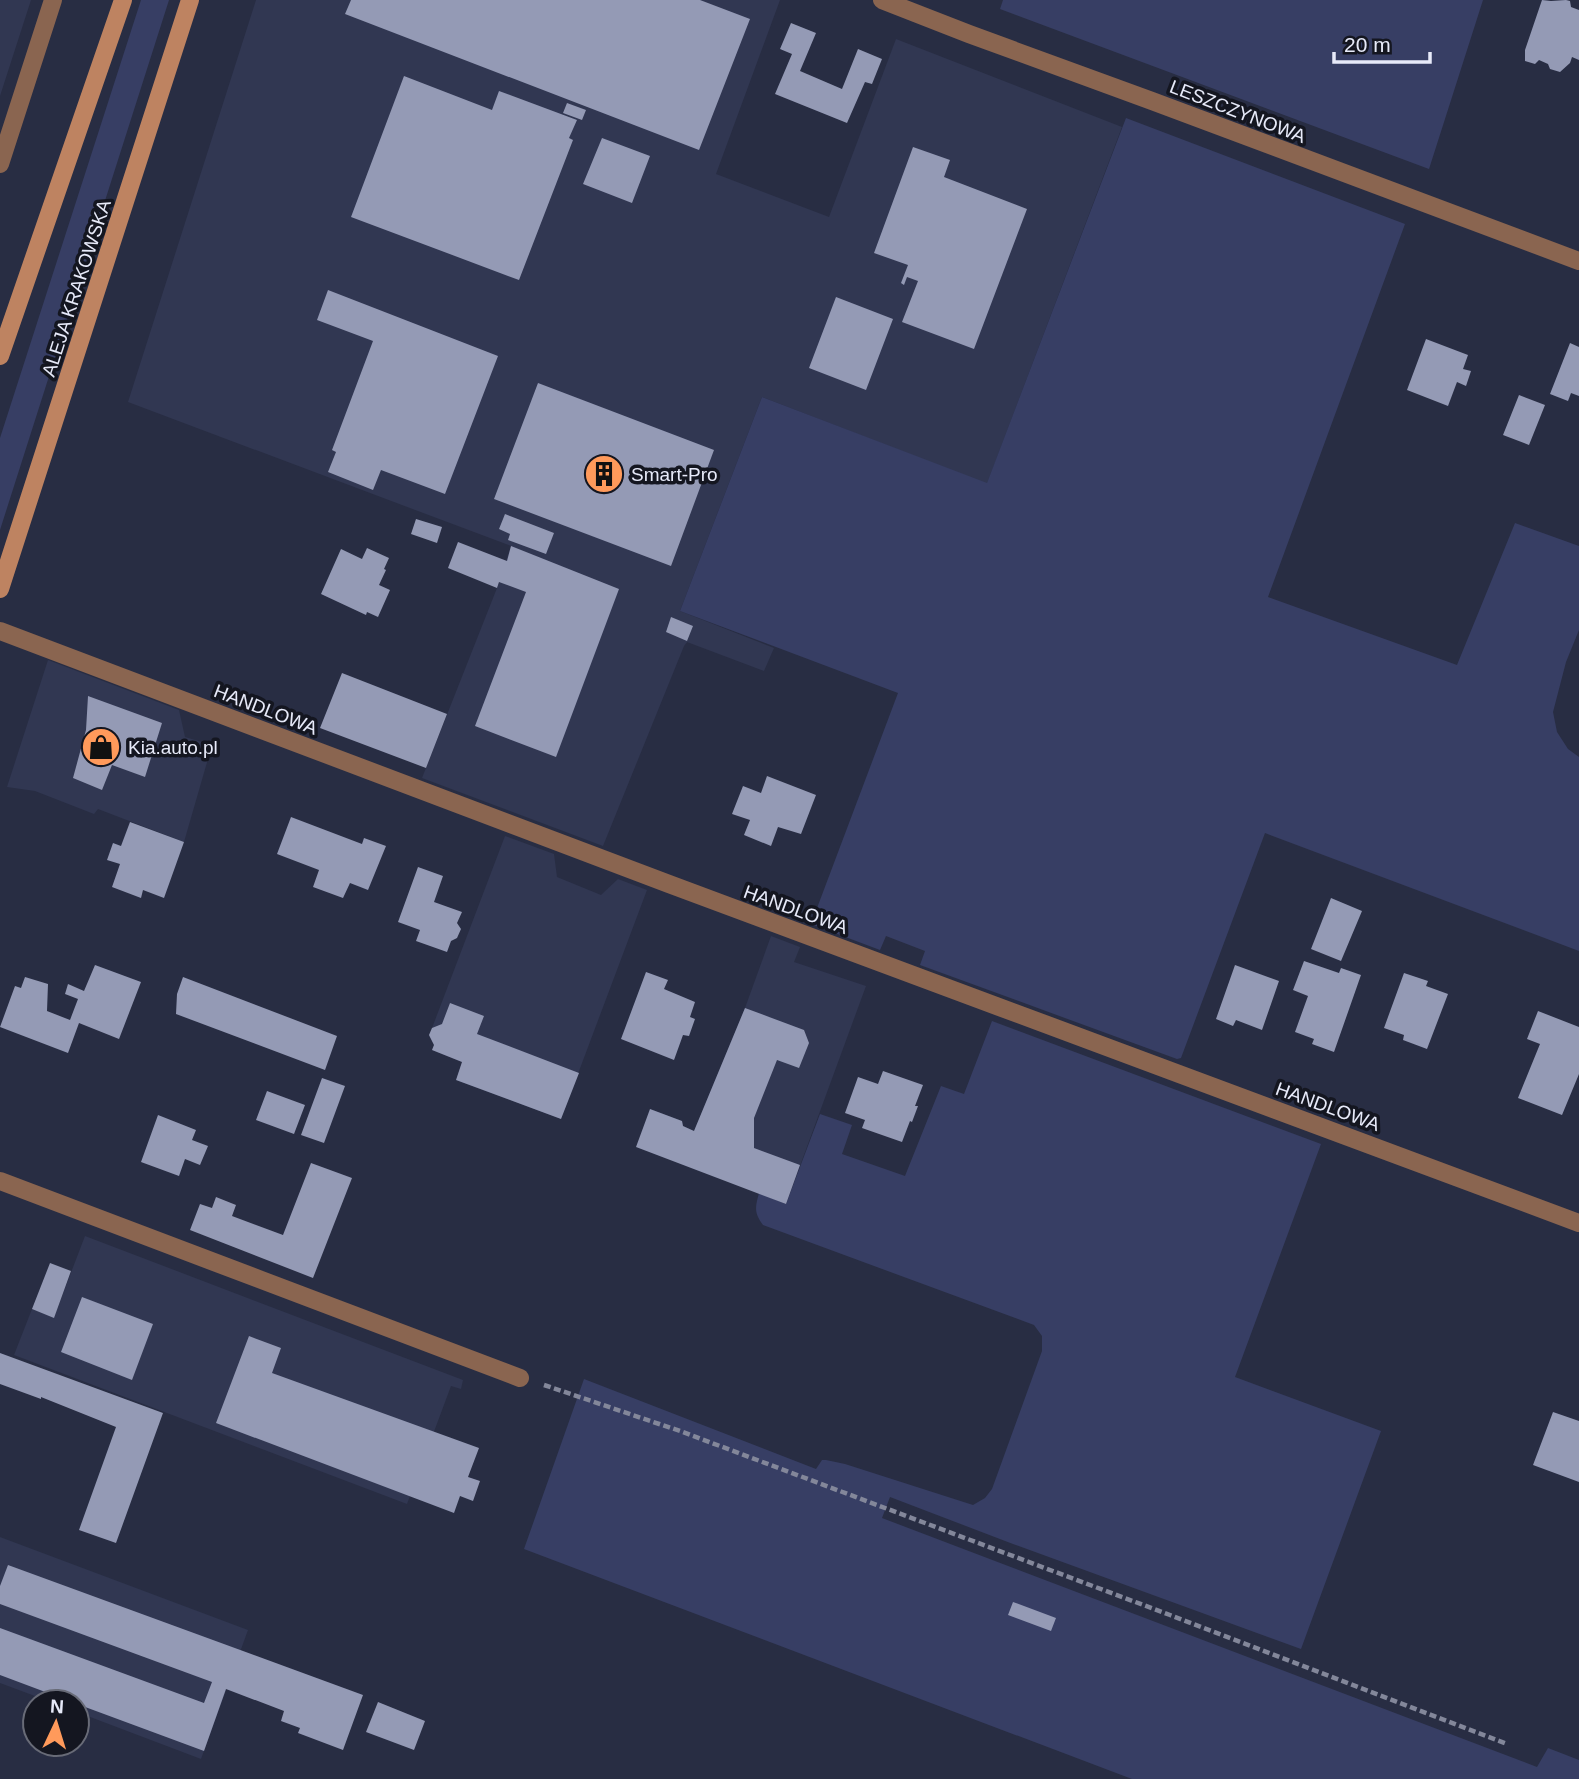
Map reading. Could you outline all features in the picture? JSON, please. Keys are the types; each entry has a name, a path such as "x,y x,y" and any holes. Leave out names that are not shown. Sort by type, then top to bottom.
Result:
{"main road":[{"path":"0,356 123,0"},
{"name":"ALEJA KRAKOWSKA","path":"0,589 190,0"}],"street":[{"path":"0,164 53,0"},
{"name":"LESZCZYNOWA","path":"882,0 1579,261"},
{"name":"HANDLOWA","path":"0,631 1579,1223"},
{"path":"0,1181 520,1378"}],"path":[{"path":"520,1378 680,1431 1507,1744"}],"shaded area":[{"path":"0,0 31,0 0,96"},
{"path":"141,0 169,0 0,530 0,438"},
{"path":"256,0 780,0 716,174 829,217 896,39 1122,127 987,484 762,397 680,611 774,648 764,671 687,642 603,846 422,778 511,546 128,402"},
{"path":"1003,0 1483,0 1429,169 1000,9"},
{"path":"1126,118 1405,224 1268,597 1457,665 1515,523 1579,546 1579,630 1566,662 1553,712 1557,732 1568,749 1579,757 1579,951 1265,833 1181,1058 1177,1059 920,965 925,951 886,936 880,950 811,924 898,693 680,611 762,397 987,483"},
{"path":"48,660 179,710 185,737 212,745 184,842 98,809 94,814 35,791 7,787"},
{"path":"505,836 554,854 557,877 601,895 618,879 647,890 561,1119 456,1080 462,1062 432,1050 434,1045 429,1036"},
{"path":"771,936 800,947 794,962 866,986 786,1204 650,1109 682,1121 683,1126 694,1131 745,1008"},
{"path":"992,1021 1321,1144 1235,1377 1381,1431 1301,1649 890,1497 882,1518 1537,1767 1548,1748 1579,1760 1579,1779 1132,1779 524,1549 584,1379 816,1469 822,1460 826,1460 973,1505 985,1498 992,1489 1042,1351 1042,1336 1034,1325 763,1225 756,1206 759,1193 786,1204 820,1114 852,1125 842,1154 905,1176 941,1086 964,1094"},
{"path":"85,1236 463,1380 461,1389 451,1386 407,1504 14,1355 32,1309 54,1317"},
{"path":"0,1537 248,1630 201,1759 91,1717 91,1688 21,1688 21,1691 0,1683"}],"building":[{"path":"351,0 700,0 750,19 699,150 345,14"},
{"path":"1542,0 1570,1 1571,7 1579,10 1579,60 1572,57 1570,63 1560,72 1550,69 1548,64 1539,60 1535,64 1525,61 1525,50"},
{"path":"791,23 816,33 800,71 842,89 858,49 882,59 872,84 865,82 847,123 775,94 792,54 780,49"},
{"path":"404,76 492,110 499,91 577,120 569,138 573,140 519,280 351,217"},
{"path":"567,103 586,110 582,120 563,113"},
{"path":"602,138 650,156 632,203 583,184"},
{"path":"913,147 950,160 944,177 1027,209 974,349 902,322 918,281 907,277 904,285 901,283 908,265 874,253"},
{"path":"328,290 498,356 445,494 381,470 373,490 328,472 336,452 332,450 373,341 317,320"},
{"path":"836,297 893,319 866,390 809,368"},
{"path":"1426,339 1468,355 1463,369 1471,371 1466,386 1457,382 1448,406 1407,390"},
{"path":"1570,343 1579,347 1579,396 1571,393 1568,401 1550,394"},
{"name":"Smart-Pro","path":"538,383 714,450 671,566 494,499"},
{"path":"1519,395 1545,405 1529,445 1503,435"},
{"path":"505,514 554,533 546,554 508,540 510,534 499,529"},
{"path":"416,519 442,527 437,543 411,534"},
{"path":"458,542 507,561 511,546 619,589 556,757 475,726 526,592 499,582 497,588 448,568"},
{"path":"367,548 389,558 379,585 390,590 378,617 367,612 366,615 321,594 341,549 362,559"},
{"path":"671,617 693,626 687,641 666,632"},
{"path":"342,673 447,714 426,768 320,728"},
{"path":"88,696 162,723 145,777 112,765 102,790 73,778 86,730"},
{"path":"767,776 816,795 801,834 778,827 771,846 744,835 750,820 732,814 743,786 761,793"},
{"path":"291,817 362,844 364,838 386,846 368,890 350,883 343,898 313,887 319,870 277,854"},
{"path":"130,822 184,842 164,898 143,890 141,898 112,887 120,864 107,860 113,843 121,846"},
{"path":"418,867 443,876 434,902 462,912 457,923 461,929 457,938 451,941 447,952 416,941 420,930 398,922"},
{"path":"1331,898 1362,911 1341,961 1311,949"},
{"path":"1304,961 1339,973 1341,968 1361,975 1334,1052 1312,1044 1314,1039 1295,1032 1308,996 1293,990"},
{"path":"95,965 141,982 119,1039 79,1023 68,1053 0,1027 15,986 21,988 25,977 48,984 47,1011 70,1020 78,999 65,994 68,984 84,991"},
{"path":"1235,965 1279,981 1262,1030 1236,1020 1233,1026 1216,1019"},
{"path":"646,972 668,980 664,989 695,1002 690,1017 695,1019 689,1036 683,1035 674,1060 621,1039"},
{"path":"1404,973 1428,981 1426,986 1448,994 1427,1049 1403,1040 1404,1035 1384,1028"},
{"path":"183,977 337,1036 325,1070 176,1014 177,994"},
{"path":"450,1003 484,1016 477,1034 579,1073 561,1119 456,1080 462,1062 432,1050 434,1045 429,1035 432,1028 442,1024"},
{"path":"745,1008 804,1030 809,1043 799,1068 777,1060 754,1118 754,1148 800,1165 786,1204 636,1147 650,1109 682,1121 683,1126 694,1131"},
{"path":"1538,1011 1579,1027 1579,1074 1562,1115 1518,1098 1540,1044 1527,1039"},
{"path":"883,1071 923,1085 915,1106 918,1106 902,1142 862,1128 865,1120 845,1113 858,1077 878,1084"},
{"path":"322,1078 345,1086 324,1143 301,1135"},
{"path":"267,1091 305,1105 294,1134 256,1120"},
{"path":"158,1115 196,1130 192,1140 208,1146 200,1165 185,1159 179,1176 141,1162"},
{"path":"311,1163 352,1178 313,1278 190,1230 200,1204 212,1208 216,1197 236,1205 232,1216 283,1235"},
{"path":"50,1263 71,1271 54,1318 32,1309"},
{"path":"82,1297 153,1324 132,1380 61,1352"},
{"path":"249,1336 281,1348 272,1373 479,1448 468,1477 480,1481 473,1501 460,1496 454,1513 216,1423"},
{"path":"0,1353 163,1413 116,1543 79,1530 116,1427 0,1384"},
{"path":"1553,1412 1579,1421 1579,1482 1533,1465"},
{"path":"8,1565 363,1695 343,1750 298,1733 300,1728 281,1721 284,1711 226,1689 204,1751 91,1709 91,1688 35,1688 0,1675 0,1628 204,1703 212,1682 0,1604 0,1586"},
{"path":"1013,1602 1056,1618 1051,1631 1008,1615"},
{"path":"378,1702 425,1721 414,1750 366,1732"}],"place":[{"name":"Smart-Pro","path":"604,474"},
{"name":"Kia.auto.pl","path":"101,747"}]}
